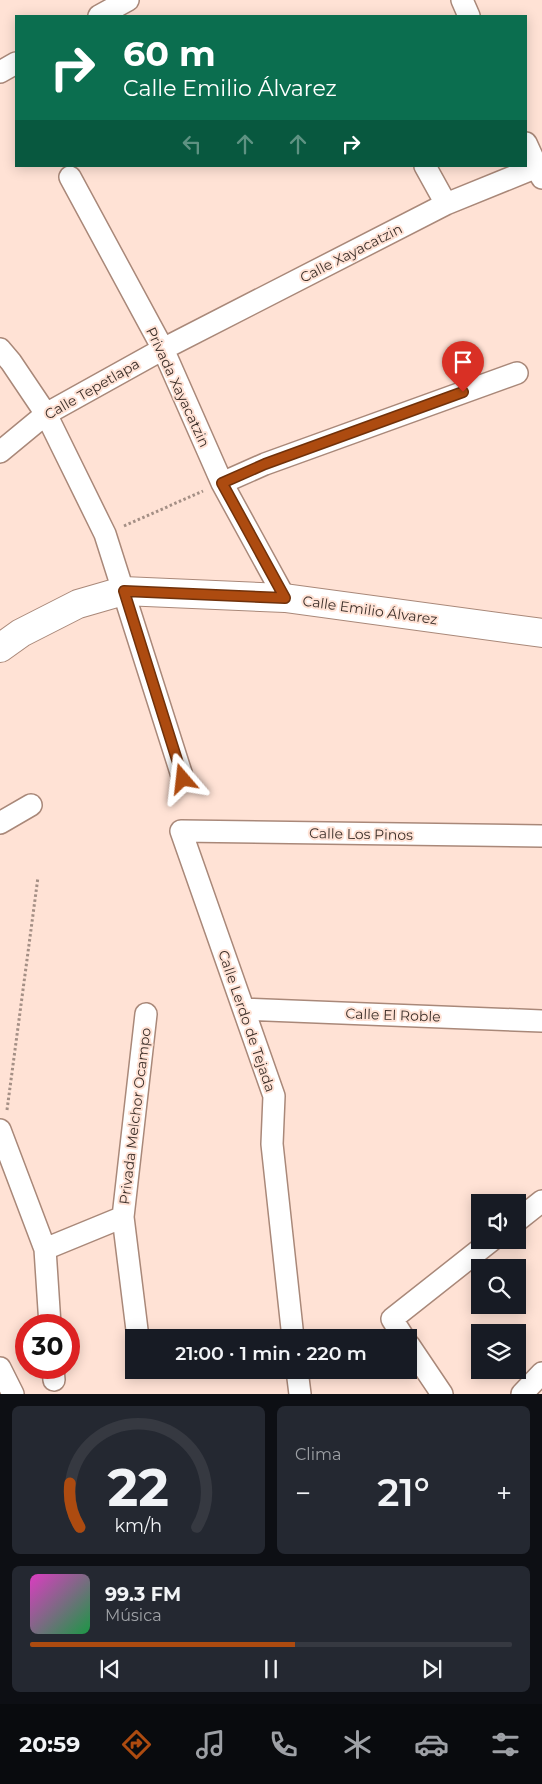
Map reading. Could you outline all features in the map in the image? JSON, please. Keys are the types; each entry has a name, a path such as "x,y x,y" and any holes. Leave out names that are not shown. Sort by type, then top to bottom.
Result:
{"street":[{"path":"101,15 128,0"},
{"path":"462,0 469,15"},
{"path":"0,72 15,64"},
{"path":"527,145 540,170"},
{"path":"425,167 446,204"},
{"name":"Calle Xayacatzin","path":"163,349 446,204 540,170"},
{"name":"Privada Xayacatzin","path":"70,177 163,349 222,483 285,598"},
{"name":"Calle Tepetlapa","path":"0,452 46,414 163,349"},
{"path":"0,350 11,362 46,414 105,534 183,779"},
{"path":"222,483 265,464 517,373"},
{"name":"Calle Emilio Álvarez","path":"0,648 21,633 78,604 124,591 285,598 542,633"},
{"path":"0,823 31,805"},
{"name":"Calle Los Pinos","path":"181,831 542,836"},
{"name":"Calle Lerdo de Tejada","path":"181,831 274,1096 272,1144 292,1329"},
{"name":"Calle El Roble","path":"244,1009 542,1021"},
{"name":"Privada Melchor Ocampo","path":"137,1329 123,1218 146,1014"},
{"path":"2,1134 45,1249 49,1314"},
{"path":"526,1214 542,1201"},
{"path":"45,1249 123,1218"},
{"path":"398,1329 392,1319 481,1249"},
{"path":"417,1356 442,1394"},
{"path":"0,1368 12,1394"},
{"path":"522,1394 542,1373"},
{"path":"298,1379 300,1394"}],"path":[{"path":"105,534 222,483"},
{"path":"2,1134 38,877"}],"route":[{"path":"183,779 124,591 285,598 222,483 265,464 463,392"}]}
